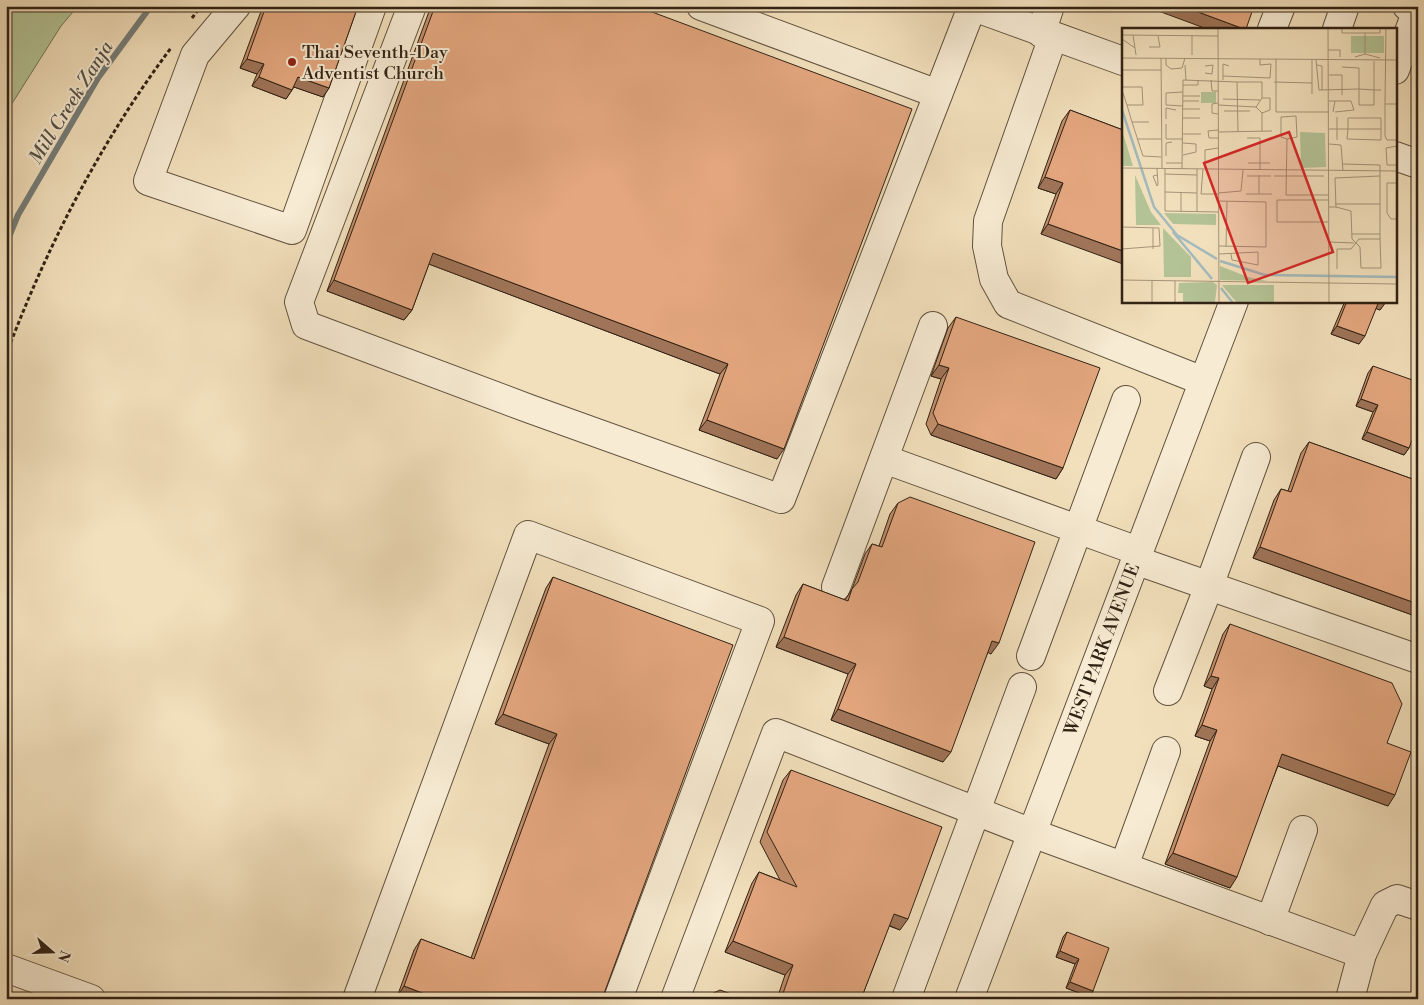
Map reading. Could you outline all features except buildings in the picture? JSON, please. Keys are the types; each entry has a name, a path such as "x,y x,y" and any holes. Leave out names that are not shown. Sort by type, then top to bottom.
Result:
{"street":[{"path":"236,6 195,55 148,181 292,230 372,6"},
{"path":"412,6 299,302 306,325 521,406 781,499 971,6 1122,61"},
{"path":"701,6 938,94"},
{"path":"1050,6 1047,35 988,221 987,246 994,279 1008,304 1203,381"},
{"path":"1272,28 1281,6"},
{"path":"1337,28 1345,6"},
{"path":"1396,67 1417,10 1407,6"},
{"path":"1396,156 1418,164"},
{"name":"WEST PARK AVENUE","path":"969,999 1234,302"},
{"path":"836,587 934,326"},
{"path":"1031,656 1126,400"},
{"path":"1168,691 1256,457"},
{"path":"884,459 1078,529 1209,586 1418,659"},
{"path":"357,999 528,535 760,622 618,999"},
{"path":"906,999 1022,687"},
{"path":"675,999 776,733 1032,833 1362,954"},
{"path":"1124,866 1166,751"},
{"path":"1270,921 1303,830"},
{"path":"1350,999 1362,954 1385,905 1397,899 1418,906"},
{"path":"6,968 91,999"}],"path":[{"path":"191,20 201,6"},
{"path":"6,355 41,271 88,177 114,131 172,46"}],"green space":[{"path":"12,6 78,6 61,26 6,113 6,21"}],"waterway":[{"name":"Mill Creek Zanja","path":"6,244 18,215 98,78 151,6"}],"place":[{"name":"Thai Seventh-Day Adventist Church","path":"292,62"}]}
